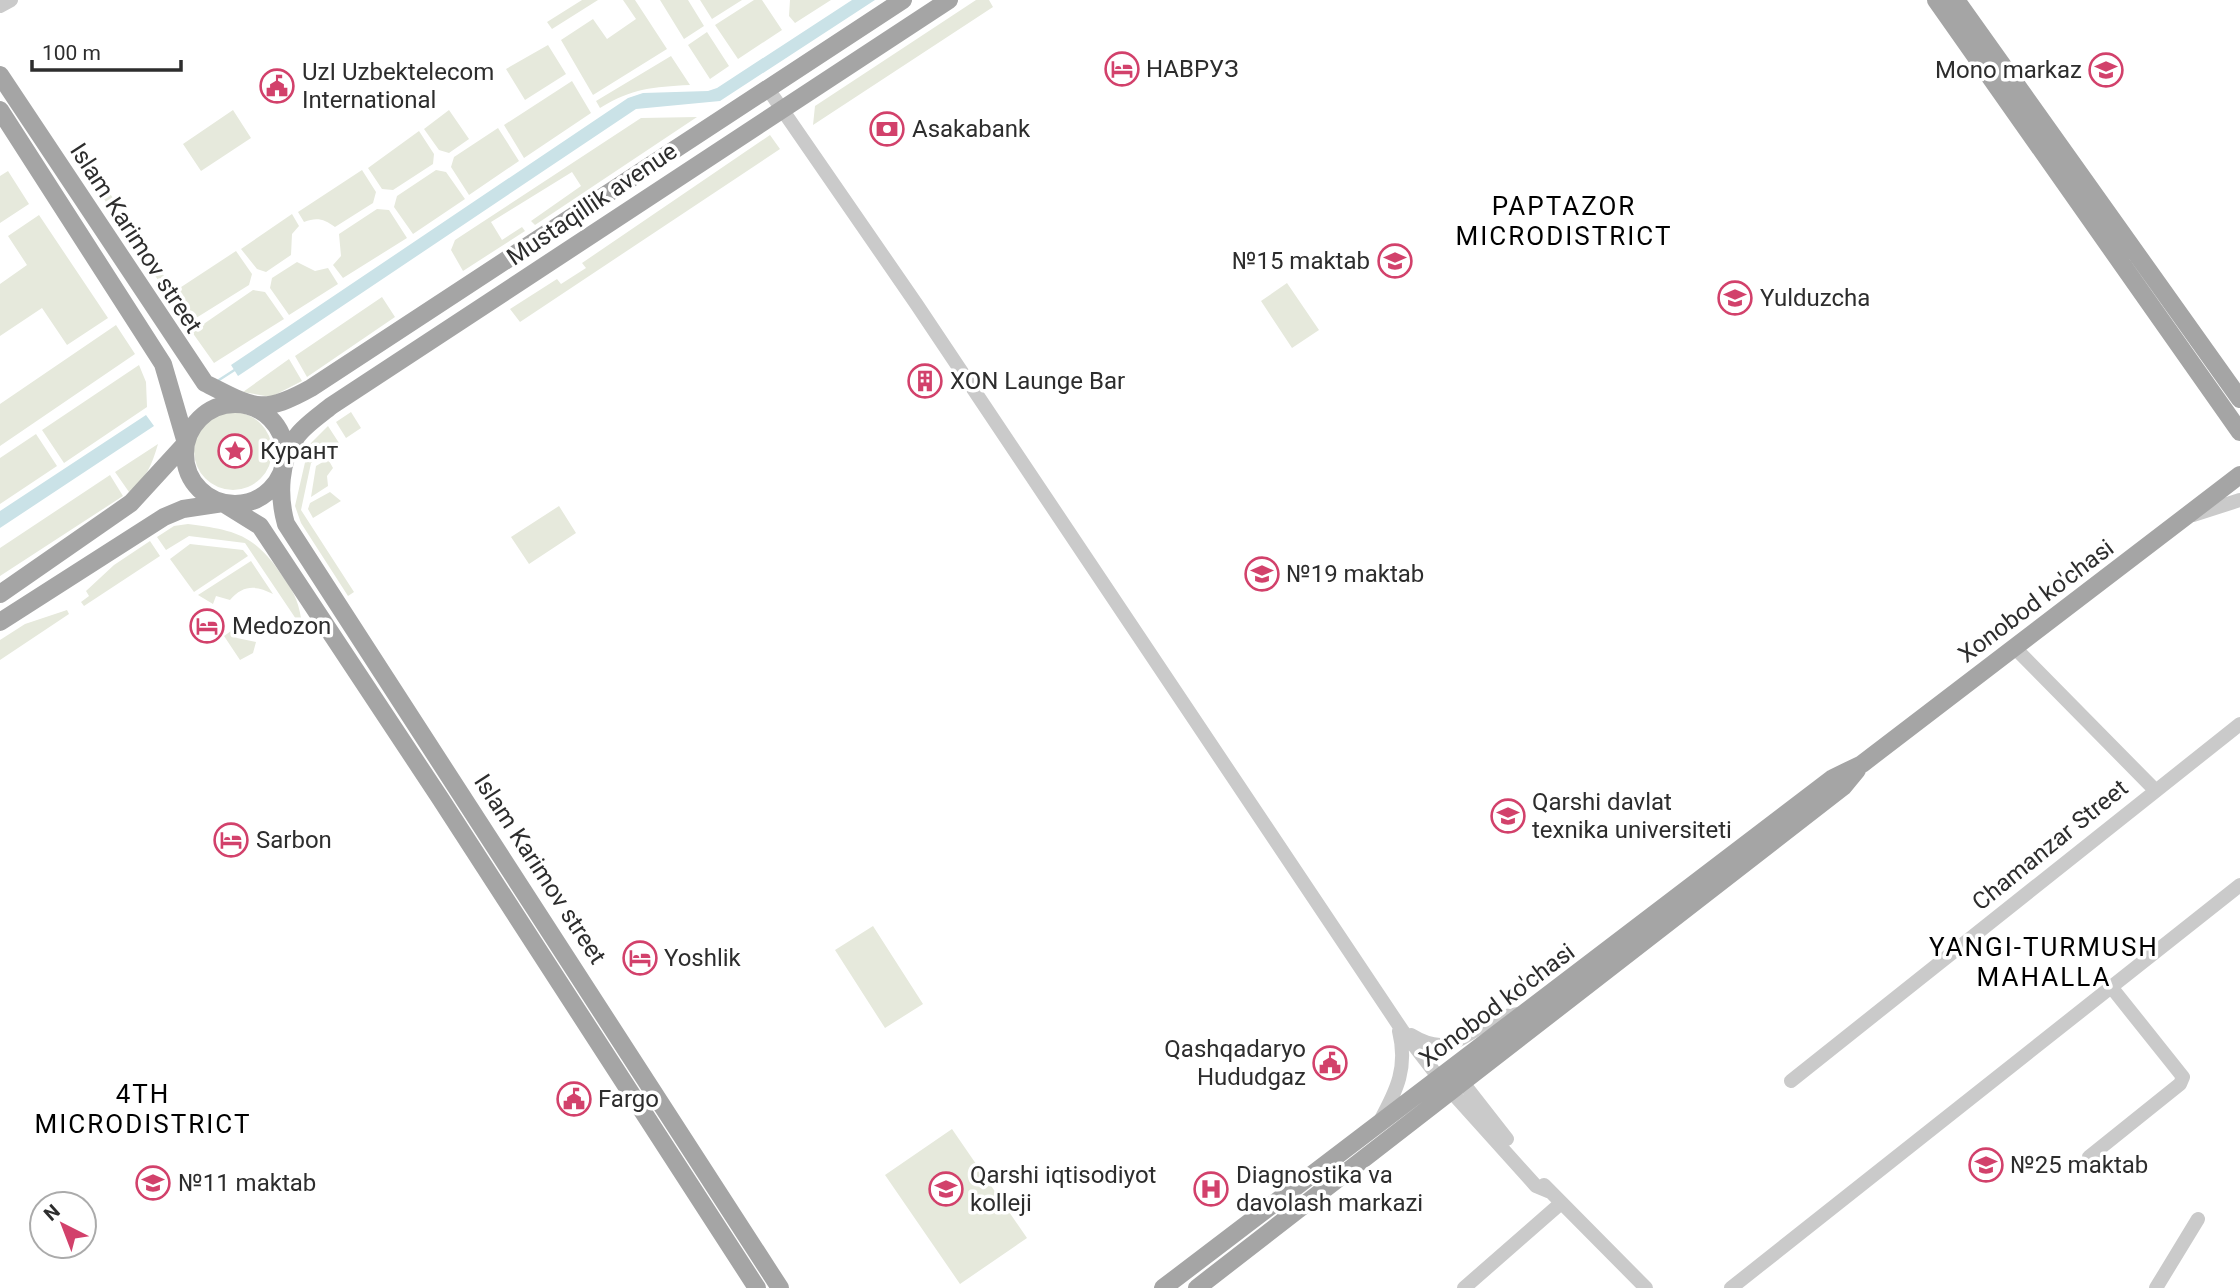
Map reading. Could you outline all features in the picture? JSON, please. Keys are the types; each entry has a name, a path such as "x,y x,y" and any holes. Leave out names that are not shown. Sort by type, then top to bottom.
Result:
{"main road":[{"path":"223,503 209,497 193,480 185,459 186,443 192,428 204,415 218,407 235,404 252,406 278,403 311,388 903,0"},
{"name":"Mustaqillik avenue","path":"283,470 297,436 331,406 780,108 949,0"},
{"path":"1936,0 2240,398"},
{"path":"1956,0 2240,432"},
{"name":"Islam Karimov street","path":"0,75 205,383 252,406"},
{"name":"Islam Karimov street","path":"0,110 163,364 186,443"},
{"path":"0,622 164,517 183,509 253,501 266,494 283,470 283,439 276,425 252,406"},
{"path":"0,594 131,503 186,443"},
{"name":"Islam Karimov street","path":"283,470 281,496 286,524 780,1288"},
{"name":"Xonobod ko'chasi","path":"1197,1288 1451,1080 1528,1012 1833,778 1862,764 2240,475"},
{"name":"Islam Karimov street","path":"223,503 254,522 269,535 757,1288"},
{"name":"Xonobod ko'chasi","path":"1163,1288 1375,1129 1451,1080 1843,787 1862,764"}],"street":[{"path":"0,6 11,0"},
{"path":"768,89 917,305 1400,1027 1451,1080 1536,1186 1548,1191 1646,1288"},
{"path":"2185,518 2240,500"},
{"path":"2015,648 2155,790"},
{"name":"Chamanzar Street","path":"1791,1081 2240,724"},
{"path":"1731,1288 2240,885"},
{"path":"2089,1157 2180,1084 2183,1077 2112,988"},
{"path":"1400,1027 1424,1043 1445,1047 1493,1020 1528,1012"},
{"path":"1375,1129 1397,1090 1403,1071 1404,1049 1400,1027"},
{"path":"1464,1288 1560,1205"},
{"path":"2157,1288 2198,1219"}],"shaded area":[{"path":"582,0 598,0 552,29 547,22"},
{"path":"623,0 635,0 667,49 593,95 561,40 593,19 607,39 636,19"},
{"path":"660,0 688,0 704,26 684,39"},
{"path":"700,0 742,0 712,19"},
{"path":"754,0 762,0 782,30 738,59 715,25"},
{"path":"790,0 831,0 795,23 789,16"},
{"path":"976,0 989,0 993,7 813,125 815,106"},
{"path":"707,32 729,66 710,79 688,45"},
{"path":"548,45 566,74 525,100 506,69"},
{"path":"671,56 690,85 643,90 623,96 600,108 596,101"},
{"path":"572,81 591,113 524,158 504,125"},
{"path":"233,110 251,138 201,171 183,144"},
{"path":"449,110 469,139 449,153 439,150 424,129"},
{"path":"697,117 535,225 531,221 581,186 572,172 491,222 502,240 522,227 525,231 463,271 451,250 455,240 641,118"},
{"path":"498,128 519,161 469,195 451,167 454,157"},
{"path":"419,131 434,154 433,164 393,190 382,189 368,168"},
{"path":"770,135 780,149 520,322 510,309 557,279 561,284 586,268 582,263"},
{"path":"362,170 376,192 373,203 335,227 320,220 304,222 298,212"},
{"path":"436,170 446,172 465,199 413,234 394,207 397,196"},
{"path":"8,171 29,204 0,223 0,176"},
{"path":"107,189 168,282 162,286 100,193"},
{"path":"377,209 389,210 407,238 343,278 333,265 341,256 339,234"},
{"path":"292,214 299,226 292,234 291,255 266,272 257,269 241,249"},
{"path":"39,215 108,318 67,345 42,308 0,336 0,284 27,265 8,236"},
{"path":"236,251 252,274 249,285 188,323 169,295"},
{"path":"297,262 315,271 328,268 338,284 289,315 270,288 272,278"},
{"path":"1287,283 1319,330 1292,348 1261,301"},
{"path":"253,290 265,292 284,319 214,363 192,332"},
{"path":"382,297 395,317 307,377 295,356"},
{"path":"116,325 135,354 0,446 0,404"},
{"path":"289,359 302,381 271,397 243,392"},
{"path":"139,365 146,382 147,407 64,463 42,430"},
{"path":"233,412 248,415 260,424 269,436 272,451 269,466 260,478 248,487 233,490 218,487 206,478 197,466 194,451 197,436 206,424 218,415"},
{"path":"351,412 361,428 346,438 336,422"},
{"path":"328,426 339,443 311,463 301,510 354,592 348,596 301,523 295,506 309,445"},
{"path":"36,434 57,466 0,504 0,458"},
{"path":"158,444 148,471 129,492 115,472"},
{"path":"328,459 333,468 327,476 328,486 311,497 316,466"},
{"path":"110,475 123,496 0,576 0,548"},
{"path":"330,492 341,501 313,518 308,509 310,503"},
{"path":"559,506 576,533 529,564 511,537"},
{"path":"188,524 231,532 262,550 291,590 301,618 296,619 245,543 189,536 166,550 157,537 174,526"},
{"path":"150,541 160,556 84,606 81,602 89,596 86,591 114,565"},
{"path":"190,544 243,550 248,556 194,592 170,559"},
{"path":"251,561 273,594 250,588 240,591 230,600 216,596 213,604 198,595"},
{"path":"67,610 69,614 0,660 0,640 25,624"},
{"path":"231,631 237,638 256,642 253,653 240,660 224,636"},
{"path":"873,926 923,1004 885,1028 835,950"},
{"path":"952,1129 1027,1238 960,1284 885,1175"}],"water":[{"path":"852,0 875,0 720,101 636,109 238,376 231,365 628,98 643,93 708,91 717,88"},
{"path":"146,415 154,426 0,528 0,511"}],"waterway":[{"path":"219,380 236,369"}],"place":[{"name":"НАВРУЗ","path":"1122,69"},
{"name":"Mono markaz","path":"2106,70"},
{"name":"UzI Uzbektelecom International","path":"277,86"},
{"name":"Asakabank","path":"887,129"},
{"name":"№15 maktab","path":"1395,261"},
{"name":"Yulduzcha","path":"1735,298"},
{"name":"XON Launge Bar","path":"925,381"},
{"name":"Курант","path":"235,451"},
{"name":"№19 maktab","path":"1262,574"},
{"name":"Medozon","path":"207,626"},
{"name":"Qarshi davlat texnika universiteti","path":"1508,816"},
{"name":"Sarbon","path":"231,840"},
{"name":"Yoshlik","path":"640,958"},
{"name":"Qashqadaryo Hududgaz","path":"1330,1063"},
{"name":"Fargo","path":"574,1099"},
{"name":"№25 maktab","path":"1986,1165"},
{"name":"№11 maktab","path":"153,1183"},
{"name":"Qarshi iqtisodiyot kolleji","path":"946,1189"},
{"name":"Diagnostika va davolash markazi","path":"1211,1189"}],"district":[{"name":"PAРTAZOR MICRODISTRICT","path":"1564,221"},
{"name":"YANGI-TURMUSH MAHALLA","path":"2044,962"},
{"name":"4TH MICRODISTRICT","path":"143,1109"}]}
